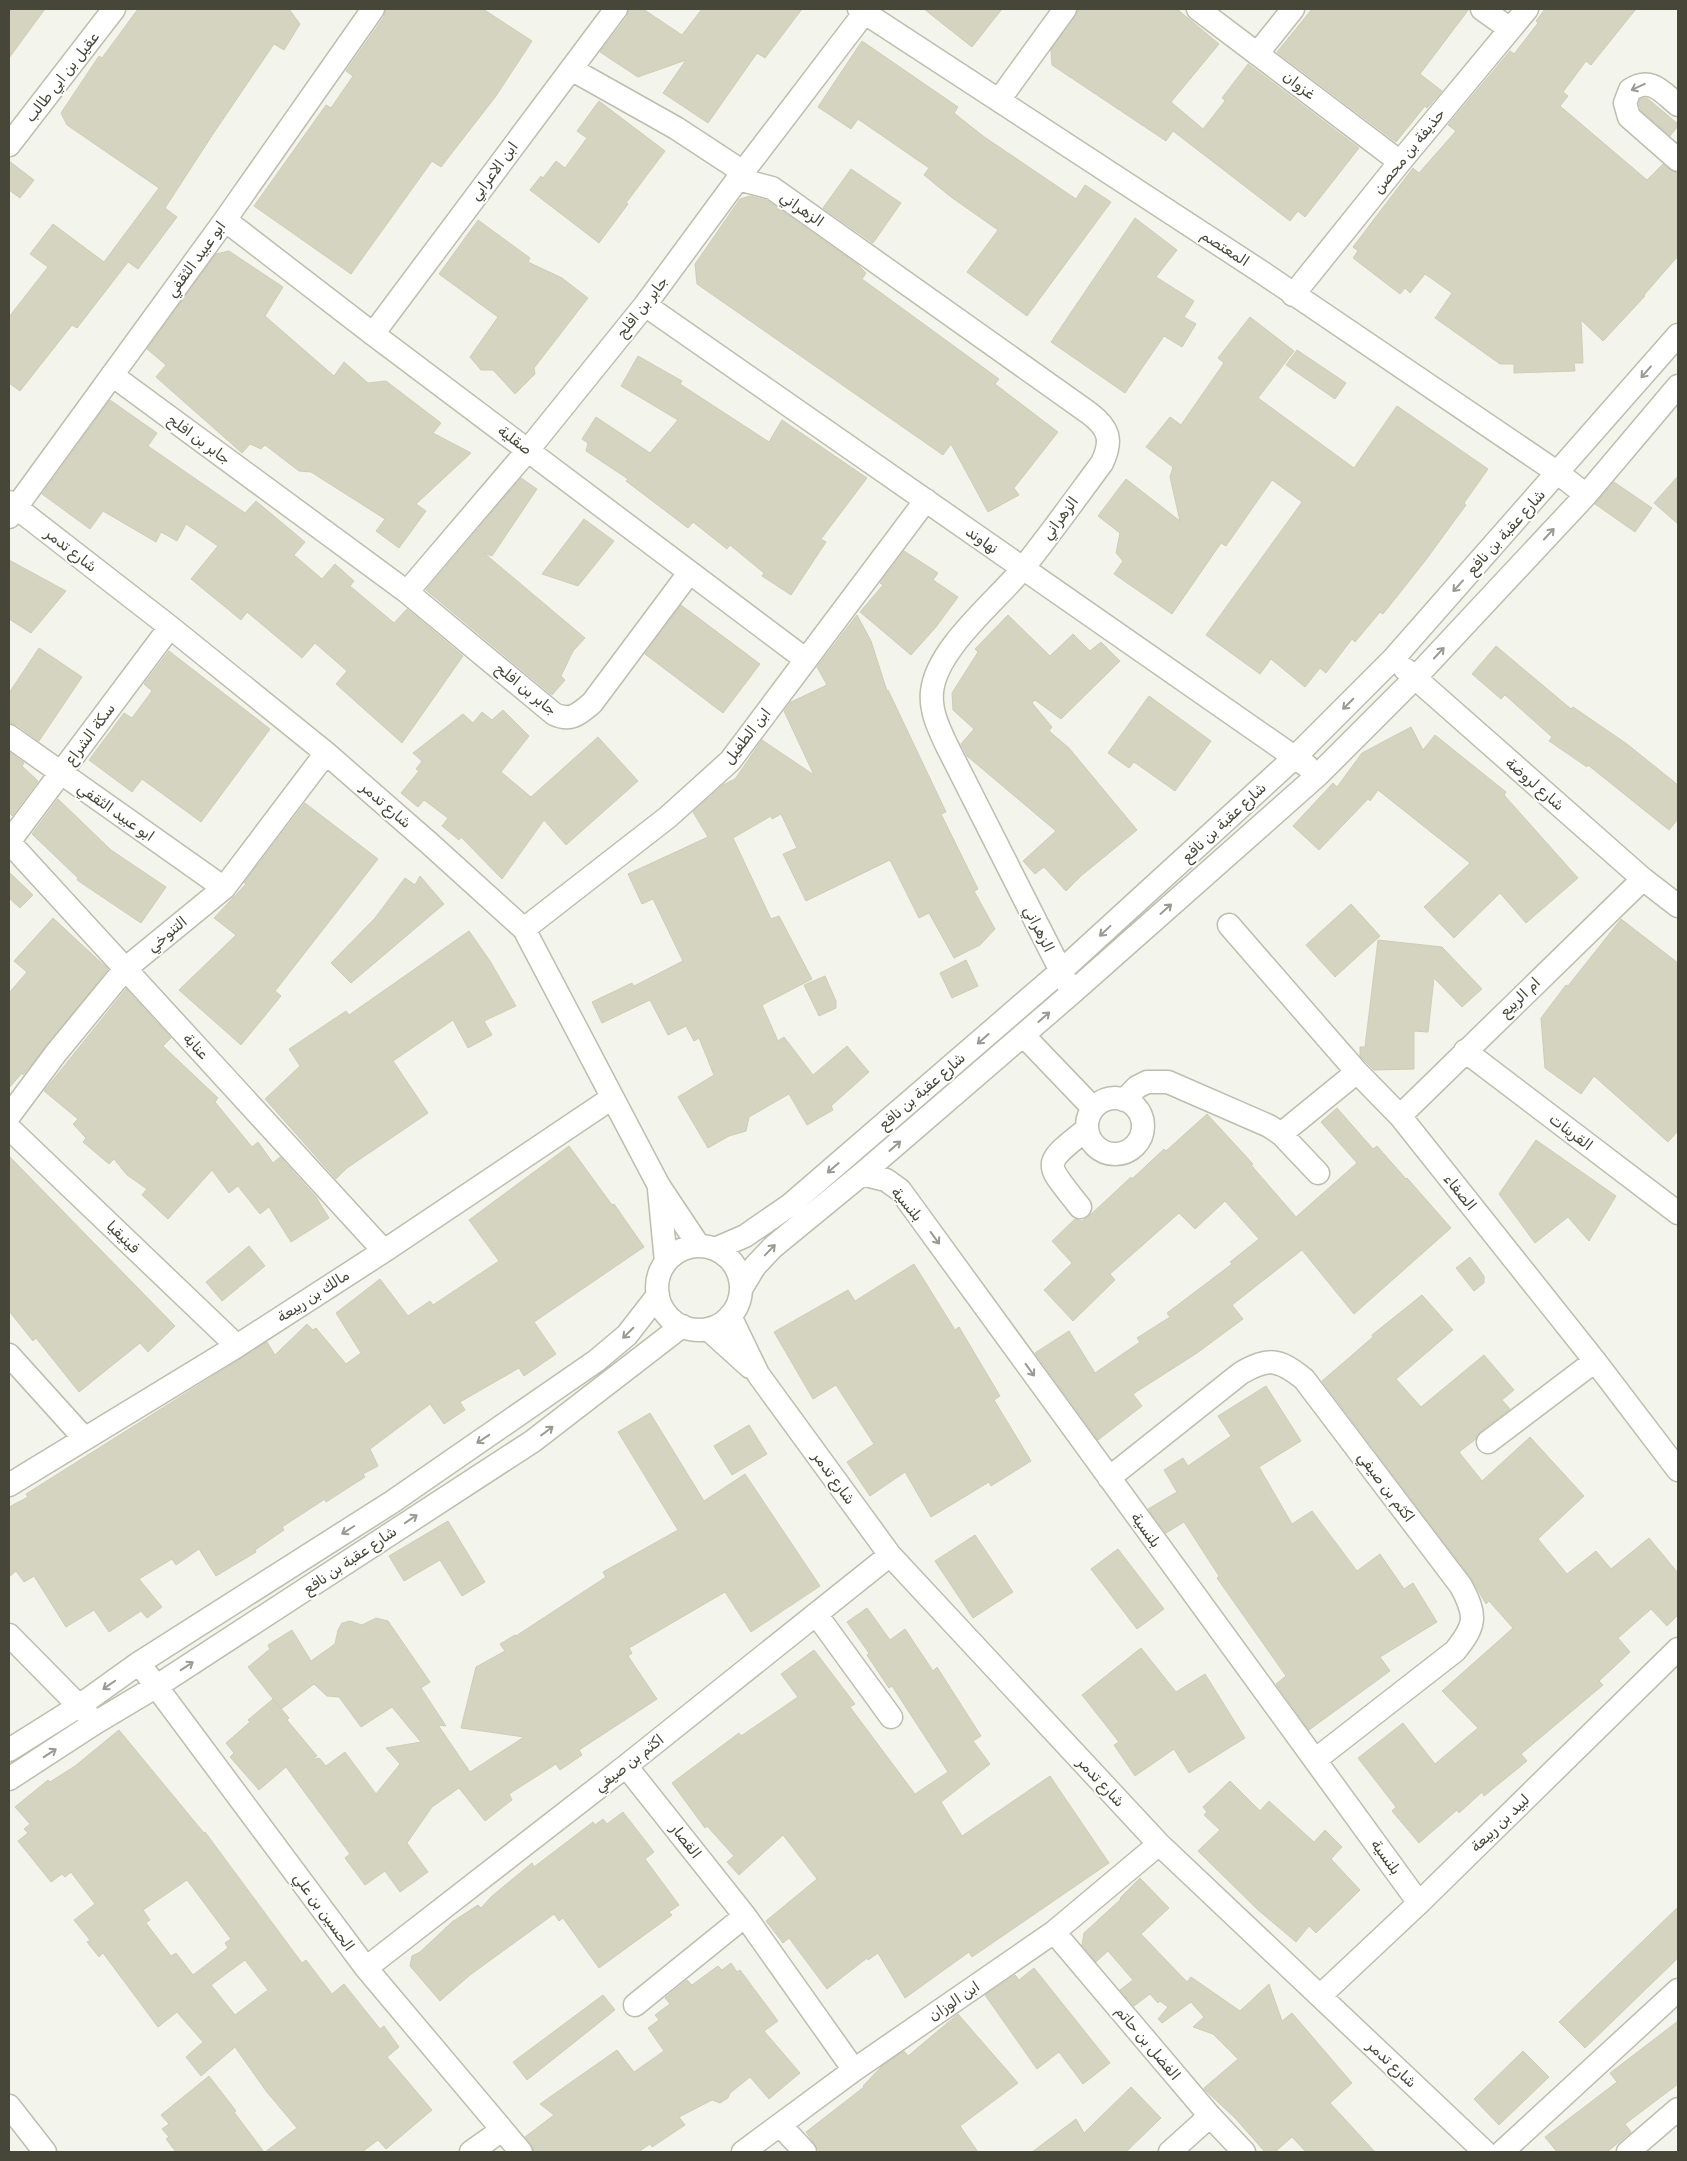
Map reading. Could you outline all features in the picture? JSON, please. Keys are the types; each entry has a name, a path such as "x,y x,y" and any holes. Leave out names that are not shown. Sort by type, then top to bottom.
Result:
{"street":[{"name":"عقيل بن ابي طالب","path":"9,145 114,9"},
{"name":"ابو عبيد الثقفي","path":"11,508 112,375 225,220 373,9"},
{"name":"ابن الاعرابي","path":"373,334 616,9"},
{"path":"999,100 1066,9"},
{"name":"غزوان","path":"1198,9 1400,162"},
{"path":"1258,54 1292,9"},
{"path":"1482,9 1510,29"},
{"name":"حذيفة بن محصن","path":"1293,295 1527,9"},
{"name":"المعتصم","path":"862,10 1263,273 1558,473 1586,495"},
{"name":"جابر بن افلح","path":"407,592 528,450 645,305 862,10"},
{"name":"الزهراني","path":"571,69 676,128 740,176 772,188 1101,423 1108,436 1108,450 1102,463 1023,569 956,642 940,666 932,692 934,720 1073,992"},
{"path":"1678,105 1659,88 1644,84 1630,90 1625,103 1629,117 1678,160"},
{"name":"صقلية","path":"225,220 373,334 805,659"},
{"name":"نهاوند","path":"645,305 1295,757 1318,775"},
{"name":"شارع عقبة بن نافع","path":"707,1247 745,1236 790,1206 1061,971 1295,757 1394,658 1678,335"},
{"name":"جابر بن افلح","path":"112,375 407,592 554,714 563,718 574,718 592,703 689,573"},
{"name":"شارع عقبة بن نافع","path":"741,1289 755,1266 773,1247 862,1174 1073,992 1318,775 1415,678 1586,495 1678,386"},
{"name":"ابن الطفيل","path":"524,929 668,817 730,761 926,500"},
{"name":"شارع تدمر","path":"11,508 170,627 326,753 524,929 659,1186 707,1247"},
{"name":"سكة الشراع","path":"9,842 170,627"},
{"name":"شارع لروضة","path":"1394,658 1642,879 1676,900"},
{"name":"ابو عبيد الثقفي","path":"9,736 224,888"},
{"name":"التنوخي","path":"9,1116 125,969 224,888 326,753"},
{"name":"عنابة","path":"9,842 384,1251"},
{"name":"ام الربيع","path":"1400,1116 1464,1051 1642,879"},
{"name":"الصفاء","path":"1229,925 1357,1072 1400,1116 1595,1361 1678,1470"},
{"path":"1023,1035 1090,1118 1092,1142 1104,1152 1118,1154 1132,1148 1141,1136 1142,1122 1136,1108 1124,1100 1104,1100 1090,1118 1055,1155 1052,1164 1053,1173 1080,1207"},
{"name":"القرينات","path":"1464,1051 1678,1213"},
{"path":"1281,1134 1357,1072"},
{"path":"1124,1100 1137,1086 1147,1082 1168,1082 1269,1126 1281,1134 1318,1173"},
{"name":"مالك بن ربيعة","path":"9,1485 237,1346 384,1251 612,1098"},
{"name":"فينيقيا","path":"9,1128 237,1346"},
{"name":"بلنسية","path":"862,1174 886,1180 900,1190 1419,1903"},
{"name":"شارع تدمر","path":"659,1186 666,1262"},
{"path":"707,1247 726,1255 740,1276 741,1289 736,1308 724,1322 708,1329 695,1329 682,1326 671,1319 662,1308 658,1295 658,1278 666,1262 681,1250 707,1247"},
{"name":"شارع عقبة بن نافع","path":"9,1750 79,1706 139,1663 392,1502 582,1371 627,1335 658,1295"},
{"name":"شارع تدمر","path":"730,1316 758,1374 890,1555 1159,1844 1485,2152"},
{"name":"شارع عقبة بن نافع","path":"9,1779 95,1723 157,1686 533,1441 682,1326"},
{"name":"شارع تدمر","path":"708,1329 758,1374"},
{"path":"9,1355 84,1438"},
{"name":"اكثم بن صيفي","path":"1108,1478 1241,1373 1256,1364 1272,1361 1288,1367 1304,1379 1461,1586 1470,1602 1473,1619 1468,1636 1455,1651 1315,1760"},
{"path":"1488,1442 1595,1361"},
{"name":"اكثم بن صيفي","path":"366,1968 626,1766 890,1555"},
{"path":"816,1614 891,1717"},
{"path":"9,1635 95,1723"},
{"name":"لبيد بن ربيعة","path":"1320,1996 1419,1903 1678,1649"},
{"name":"الحسين بن علي","path":"139,1663 366,1968 520,2152"},
{"name":"القصار","path":"626,1766 745,1916 854,2070"},
{"name":"ابن الوزان","path":"743,2152 781,2126 854,2070 1054,1932 1159,1844"},
{"path":"635,2005 745,1916"},
{"name":"الفضل بن حاتم","path":"1054,1932 1210,2116 1244,2152"},
{"path":"1502,2152 1678,1990"},
{"path":"9,2106 46,2152"},
{"path":"1628,2152 1678,2109"},
{"path":"1170,2152 1210,2116"},
{"path":"781,2126 804,2152"},
{"path":"471,2152 502,2130"}],"building":[{"path":"9,9 45,9 9,58"},
{"path":"138,9 289,9 300,24 284,50 274,44 213,134 165,208 177,217 138,269 128,262 77,328 72,325 20,391 9,383 9,317 48,267 30,254 53,224 104,262 159,188 67,125 61,113 99,56 102,58"},
{"path":"386,9 483,9 532,41 496,96 441,167 432,161 351,274 254,206 326,105 331,108 353,76 346,71 384,17"},
{"path":"629,9 643,9 682,35 702,9 802,9 765,58 757,53 708,123 663,93 686,60 638,77 600,52 627,17"},
{"path":"924,9 1002,9 972,47"},
{"path":"1079,9 1177,9 1219,44 1171,102 1203,129 1225,101 1222,98 1248,64 1359,148 1305,217 1298,211 1290,221 1173,131 1166,141 1052,65 1051,50"},
{"path":"1312,9 1469,9 1420,74 1442,91 1427,108 1425,106 1396,142 1277,52"},
{"path":"1545,9 1636,9 1591,65 1586,61 1563,92 1568,96 1560,106 1647,180 1663,164 1670,170 1678,173 1678,256 1645,296 1603,341 1581,320 1583,363 1574,363 1575,371 1514,373 1514,364 1500,364 1435,318 1452,293 1425,274 1410,293 1405,288 1400,294 1353,258 1358,251 1353,247 1413,168 1419,173 1456,131 1448,125 1510,51 1514,54 1538,23 1536,21"},
{"path":"862,41 958,107 954,113 983,136 1076,199 1085,185 1111,202 1027,316 967,272 998,230 951,197 924,175 929,168 858,119 851,129 818,107"},
{"path":"1647,98 1678,124 1670,136 1641,110 1640,99"},
{"path":"599,101 665,151 599,243 530,190 541,176 543,178 556,161 565,168 587,138 577,131"},
{"path":"9,161 34,180 20,198 9,190"},
{"path":"851,169 901,203 873,243 823,208"},
{"path":"750,196 766,200 858,265 866,273 862,279 999,379 995,384 1058,432 1014,488 1019,495 988,512 951,444 943,455 697,284 695,264 740,199"},
{"path":"1135,218 1177,250 1156,277 1194,301 1184,317 1196,324 1182,347 1164,336 1125,393 1051,342"},
{"path":"478,220 530,258 528,262 562,278 588,298 534,368 535,374 515,394 493,370 481,370 470,357 498,317 439,274"},
{"path":"229,251 283,287 265,316 334,376 344,362 368,383 386,381 441,423 433,433 471,453 416,504 426,511 399,548 376,531 385,519 311,472 299,471 265,445 261,449 250,444 242,453 156,377 166,365 147,349 216,254"},
{"path":"1250,317 1294,351 1258,398 1354,468 1397,406 1488,469 1464,503 1466,505 1383,614 1380,612 1355,642 1352,639 1326,673 1320,668 1305,687 1271,659 1260,674 1206,635 1302,502 1272,480 1226,546 1221,543 1172,614 1114,574 1123,561 1116,553 1120,533 1098,516 1126,479 1180,521 1170,477 1173,467 1146,447 1170,417 1181,425 1224,363 1218,358"},
{"path":"1297,350 1346,383 1335,399 1286,365"},
{"path":"638,356 682,381 680,384 769,442 782,420 867,478 821,539 826,542 791,595 762,576 764,573 730,545 727,549 693,522 688,528 626,481 628,479 586,451 588,443 582,439 596,417 650,453 678,420 621,386"},
{"path":"110,400 157,433 148,446 245,513 256,501 305,542 294,555 322,579 335,564 354,581 350,586 394,623 407,609 463,656 402,743 336,684 347,671 315,643 302,658 247,612 241,620 191,579 218,546 186,524 177,541 161,532 156,542 103,511 90,529 42,494"},
{"path":"1678,476 1678,524 1654,503"},
{"path":"521,478 537,489 492,556 484,553 585,638 573,651 561,676 565,680 552,695 426,590"},
{"path":"1614,482 1652,508 1635,532 1595,504"},
{"path":"584,519 614,541 578,586 542,574"},
{"path":"904,551 938,573 933,580 958,597 936,627 911,655 860,612 883,585 880,583"},
{"path":"9,560 66,591 31,633 9,619"},
{"path":"681,605 760,664 723,713 645,654"},
{"path":"857,615 871,641 887,691 946,812 941,814 978,889 974,891 995,929 980,945 954,958 929,913 919,918 890,860 806,901 783,854 797,848 781,814 772,819 771,816 733,838 771,919 779,916 812,979 762,1005 778,1041 784,1037 813,1075 847,1046 869,1072 831,1106 833,1110 807,1125 789,1094 749,1117 746,1131 729,1136 708,1148 678,1097 714,1075 699,1038 694,1041 686,1026 668,1035 650,1000 602,1023 592,1002 632,983 634,986 683,961 653,899 642,904 628,874 708,837 693,812 723,785 735,779 762,740 814,775 784,711 791,702 827,685 817,667"},
{"path":"1008,615 1050,656 1073,634 1090,651 1101,642 1120,661 1061,719 1035,700 1032,703 1052,727 1049,731 1069,748 1137,830 1081,876 1066,891 1044,867 1035,874 1023,861 1056,831 967,756 961,744 974,729 953,710 952,693 978,652 975,649"},
{"path":"1496,646 1571,709 1573,707 1627,744 1678,785 1678,819 1669,830 1588,765 1587,767 1549,741 1552,737 1505,695 1501,699 1472,674"},
{"path":"39,648 82,677 39,741 17,725 9,723 9,693"},
{"path":"169,651 270,729 201,822 142,779 132,792 89,760 124,713 132,718 152,691 144,684"},
{"path":"1149,696 1211,741 1175,791 1134,762 1129,768 1108,753"},
{"path":"503,710 529,736 501,772 531,797 598,737 638,781 566,845 544,820 502,879 461,837 459,840 442,826 448,818 424,800 418,807 401,793 419,771 416,769 422,761 413,753 463,714 473,723 482,712 492,720"},
{"path":"1411,727 1423,750 1435,735 1506,792 1504,795 1578,878 1526,923 1500,893 1454,938 1424,907 1470,863 1378,790 1370,801 1368,799 1319,850 1293,826 1333,783 1337,787 1362,753"},
{"path":"9,752 24,763 22,766 38,781 12,816 9,812"},
{"path":"58,799 111,850 166,887 141,923 77,880 78,878 32,834"},
{"path":"305,803 378,859 275,991 281,996 241,1045 179,990 236,935 214,918 246,884 244,883"},
{"path":"9,872 33,895 20,908 9,898"},
{"path":"420,876 444,904 351,983 331,963 375,918 405,878 415,885"},
{"path":"1351,904 1380,936 1335,977 1306,945"},
{"path":"53,918 108,969 23,1075 22,1073 9,1088 9,993 27,972 14,961"},
{"path":"1621,919 1678,963 1678,1131 1668,1142 1594,1076 1581,1094 1545,1068 1541,1018"},
{"path":"469,931 490,961 516,1006 484,1021 492,1035 468,1048 453,1020 393,1061 428,1113 347,1168 336,1179 265,1099 300,1066 289,1049 346,1011 349,1015"},
{"path":"1378,940 1442,947 1482,989 1462,1007 1434,978 1428,1032 1414,1031 1414,1069 1374,1070 1360,1056 1360,1047 1365,1047"},
{"path":"966,960 978,986 952,998 940,973"},
{"path":"825,976 836,1001 836,1008 819,1016 804,985"},
{"path":"126,989 171,1038 163,1046 218,1098 215,1102 252,1147 258,1142 273,1163 280,1157 316,1197 329,1218 291,1242 269,1207 260,1214 238,1186 229,1193 212,1170 168,1219 142,1195 147,1189 127,1175 114,1159 109,1164 83,1142 86,1138 73,1124 78,1119 44,1091"},
{"path":"1337,1108 1373,1149 1377,1146 1451,1228 1354,1314 1302,1250 1232,1305 1243,1319 1197,1353 1133,1394 1142,1406 1098,1440 1035,1353 1069,1331 1095,1373 1140,1342 1137,1338 1170,1317 1167,1313 1232,1264 1230,1262 1259,1239 1225,1201 1195,1229 1179,1213 1110,1274 1115,1280 1073,1321 1044,1290 1072,1263 1052,1241 1075,1219 1082,1221 1088,1217 1131,1177 1132,1179 1164,1149 1166,1151 1207,1114 1253,1164 1251,1165 1296,1217 1357,1163 1321,1122"},
{"path":"1536,1140 1616,1196 1589,1241 1568,1217 1535,1243 1499,1194"},
{"path":"569,1146 612,1205 614,1204 644,1247 534,1322 556,1354 524,1376 519,1368 460,1402 465,1410 444,1424 430,1404 370,1449 378,1466 363,1474 365,1477 326,1502 325,1499 282,1527 284,1530 255,1550 256,1552 216,1576 199,1549 176,1565 172,1559 139,1579 162,1607 147,1618 141,1611 109,1632 94,1610 66,1627 34,1576 24,1582 16,1571 9,1577 9,1507 28,1497 26,1494 267,1342 275,1355 307,1324 313,1330 316,1328 346,1364 361,1353 336,1313 380,1279 408,1316 430,1301 433,1305 499,1261 469,1220"},
{"path":"9,1156 175,1326 148,1352 140,1343 79,1392 36,1338 33,1341 9,1311"},
{"path":"249,1246 265,1266 222,1301 206,1282"},
{"path":"1470,1257 1484,1276 1484,1283 1474,1291 1456,1268"},
{"path":"914,1264 955,1330 959,1327 1000,1396 994,1400 1031,1461 991,1486 989,1482 931,1517 905,1472 870,1496 847,1462 874,1444 836,1385 813,1399 774,1332 848,1290 855,1301"},
{"path":"1422,1295 1453,1330 1396,1379 1421,1407 1484,1355 1514,1390 1502,1400 1510,1409 1480,1432 1476,1439 1459,1452 1482,1481 1530,1437 1584,1496 1538,1539 1567,1574 1596,1551 1611,1569 1649,1538 1678,1573 1678,1615 1667,1626 1651,1609 1618,1638 1630,1652 1599,1681 1603,1685 1521,1754 1527,1761 1484,1796 1482,1792 1459,1813 1457,1810 1419,1843 1392,1811 1396,1807 1358,1758 1403,1723 1435,1764 1478,1728 1442,1691 1513,1628 1489,1601 1486,1604 1471,1578 1322,1381 1373,1337 1372,1335"},
{"path":"1266,1386 1301,1441 1259,1467 1292,1524 1312,1511 1357,1571 1380,1554 1404,1589 1413,1583 1437,1622 1380,1657 1390,1671 1309,1730 1276,1684 1286,1676 1217,1578 1219,1576 1184,1522 1166,1533 1148,1509 1177,1492 1164,1470 1183,1458 1188,1466 1231,1436 1218,1416"},
{"path":"650,1413 704,1501 745,1474 820,1586 751,1632 725,1592 629,1648 632,1653 628,1656 657,1699 579,1750 582,1755 560,1770 556,1764 509,1794 512,1800 485,1821 459,1788 432,1807 407,1843 428,1872 400,1892 385,1871 365,1885 345,1858 350,1854 286,1767 259,1790 230,1757 234,1753 226,1743 250,1722 248,1720 273,1699 248,1667 270,1649 268,1645 292,1630 311,1661 335,1644 338,1630 342,1623 350,1621 362,1625 376,1618 388,1621 430,1682 421,1688 446,1726 438,1725 470,1772 524,1737 461,1728 476,1667 505,1651 500,1644 516,1636 606,1577 603,1572 678,1530 618,1432","holes":["314,1684 327,1696 339,1697 361,1727 392,1707 421,1742 386,1748 400,1764 376,1794 345,1752 326,1766 319,1758 311,1760 317,1756 287,1720 289,1718 281,1709"]},
{"path":"749,1425 767,1454 732,1475 714,1446"},
{"path":"448,1521 485,1582 462,1596 440,1560 404,1581 389,1556"},
{"path":"975,1535 1013,1592 973,1618 935,1561"},
{"path":"1118,1549 1164,1609 1137,1629 1091,1569"},
{"path":"867,1608 890,1640 905,1629 933,1671 937,1667 981,1736 973,1741 990,1764 941,1802 962,1836 1050,1776 1109,1863 972,1957 969,1952 905,1998 878,1953 868,1960 867,1958 827,1989 789,1938 783,1943 766,1921 817,1879 783,1835 739,1875 727,1862 734,1856 707,1826 705,1828 672,1783 739,1733 741,1736 798,1697 781,1674 814,1650 855,1704 850,1707 915,1794 948,1772 892,1686 889,1688 867,1655 869,1653 847,1622"},
{"path":"1141,1648 1176,1692 1205,1674 1245,1738 1189,1773 1174,1749 1135,1776 1114,1745 1119,1742 1082,1695"},
{"path":"119,1730 205,1832 302,1963 306,1960 332,1994 344,1984 380,2029 384,2026 399,2047 387,2057 432,2110 386,2149 378,2140 362,2152 265,2152 297,2128 266,2091 235,2047 201,2076 186,2057 203,2042 177,2012 158,2027 103,1953 99,1957 87,1942 90,1940 74,1920 95,1904 71,1872 65,1877 62,1874 51,1882 18,1841 28,1833 24,1829 30,1824 15,1807 48,1780 50,1782 75,1766","holes":["187,1880 231,1939 225,1943 228,1948 193,1975 176,1953 171,1956 146,1923 150,1920 143,1910","245,1960 268,1990 235,2015 211,1985"]},
{"path":"1230,1781 1260,1811 1269,1801 1314,1842 1325,1830 1342,1847 1331,1859 1360,1890 1316,1933 1309,1926 1296,1942 1258,1910 1198,1851 1220,1830 1204,1815 1207,1812 1203,1807"},
{"path":"623,1812 654,1852 645,1859 679,1905 669,1912 672,1915 599,1968 563,1918 559,1921 554,1914 470,1975 440,2001 410,1966 412,1956 420,1952 452,1922 478,1905 481,1908 492,1896 532,1863 534,1867 593,1822 595,1825 603,1819 607,1824"},
{"path":"1140,1878 1169,1908 1141,1934 1187,1982 1191,1977 1240,2011 1269,1984 1282,2021 1292,2013 1352,2083 1330,2103 1375,2152 1306,2152 1292,2137 1275,2152 1265,2152 1235,2118 1205,2090 1204,2088 1238,2059 1213,2034 1193,2027 1204,2017 1191,2002 1162,2023 1158,2019 1168,2007 1160,2001 1158,2003 1150,1994 1134,2006 1120,1990 1133,1980 1108,1951 1096,1962 1082,1945 1084,1933 1121,1899"},
{"path":"1678,1907 1678,1958 1585,2048 1559,2022"},
{"path":"731,1963 737,1972 740,1970 778,2021 764,2031 800,2073 769,2099 750,2077 720,2103 712,2100 679,2117 685,2125 652,2147 650,2144 638,2152 534,2152 531,2144 525,2137 554,2115 540,2104 617,2050 634,2072 664,2051 648,2028 659,2020 655,2015 670,2004 665,1998 687,1980 692,1985 718,1966 722,1970"},
{"path":"1034,1968 1110,2063 1083,2084 1059,2052 1037,2069 985,1995 1015,1975 1019,1980"},
{"path":"603,1995 615,2010 527,2080 513,2062"},
{"path":"958,2014 1018,2083 960,2126 978,2152 820,2152 806,2132 864,2087 882,2066 904,2051 908,2056"},
{"path":"1678,2021 1678,2084 1625,2124 1631,2132 1607,2152 1557,2152 1545,2137 1617,2082 1610,2073"},
{"path":"1523,2051 1549,2077 1499,2125 1474,2099"},
{"path":"209,2076 264,2152 176,2152 166,2139 169,2137 162,2129 169,2124 161,2115"},
{"path":"1131,2087 1161,2118 1126,2152 1032,2152 1076,2119 1084,2133"}]}
